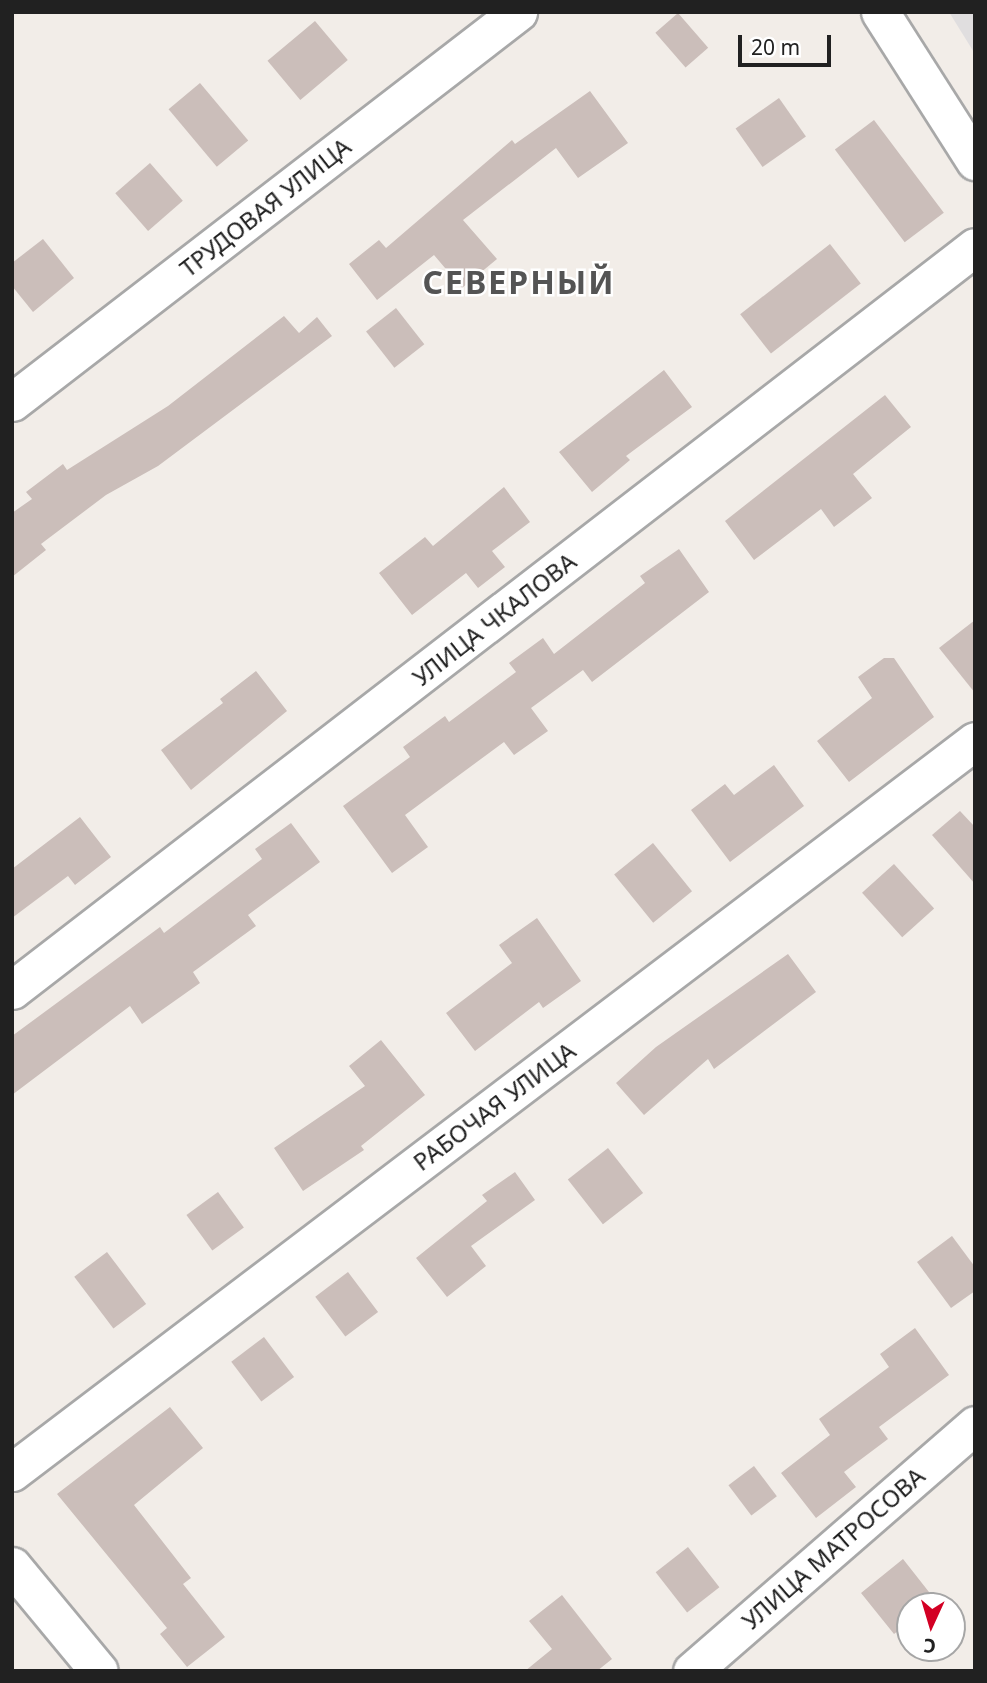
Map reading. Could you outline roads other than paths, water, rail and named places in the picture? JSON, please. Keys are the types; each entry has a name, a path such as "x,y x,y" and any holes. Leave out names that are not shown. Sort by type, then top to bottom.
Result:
{"street":[{"name":"ТРУДОВАЯ УЛИЦА","path":"12,402 518,12"},
{"path":"880,12 975,161"},
{"name":"УЛИЦА ЧКАЛОВА","path":"12,990 975,247"},
{"name":"РАБОЧАЯ УЛИЦА","path":"12,1472 975,741"},
{"name":"УЛИЦА МАТРОСОВА","path":"692,1671 975,1425"},
{"path":"12,1566 99,1671"}],"district":[{"name":"СЕВЕРНЫЙ","path":"519,282"}]}
